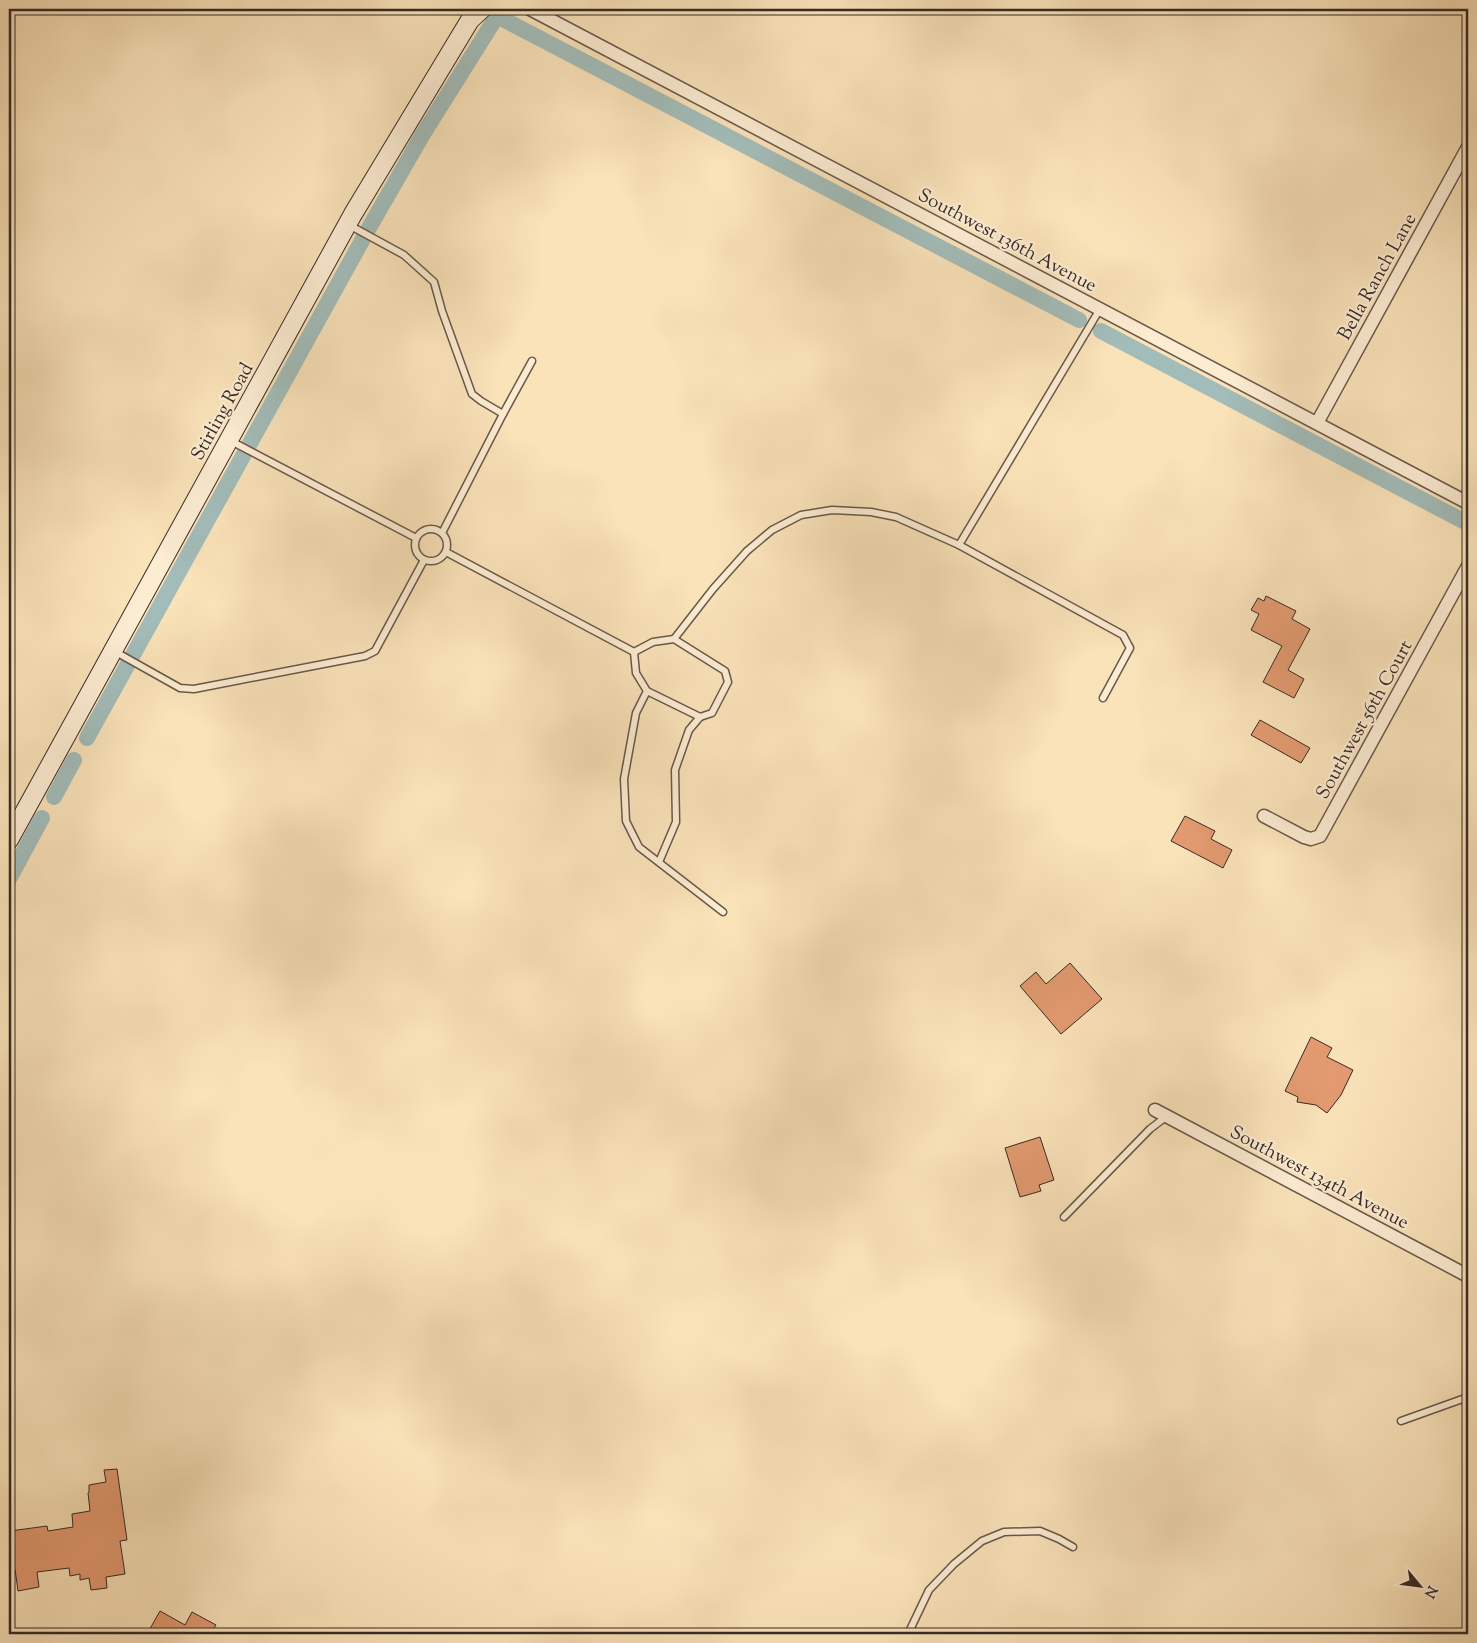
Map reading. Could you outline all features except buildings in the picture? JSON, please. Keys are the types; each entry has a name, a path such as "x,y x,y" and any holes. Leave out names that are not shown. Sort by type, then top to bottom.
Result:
{"street":[{"name":"Stirling Road","path":"9,840 347,224 470,20 482,9"},
{"name":"Southwest 136th Avenue","path":"530,9 1468,503"},
{"name":"Bella Ranch Lane","path":"1317,423 1468,147"},
{"name":"Southwest 56th Court","path":"1264,816 1304,837 1311,839 1320,836 1468,566"},
{"name":"Southwest 134th Avenue","path":"1155,1110 1468,1276"}],"lane":[{"path":"347,224 404,255 434,282 442,311 472,394 503,414"},
{"path":"959,545 1100,309"},
{"path":"442,533 532,361"},
{"path":"229,440 416,538"},
{"path":"674,639 747,551 772,530 801,515 832,510 871,512 896,517 959,545 1123,635 1130,648 1103,698"},
{"path":"432,529 442,533 447,542 446,552 443,557 434,562 424,560 416,552 416,538 421,532 426,530 432,529"},
{"path":"446,552 634,652"},
{"path":"113,650 180,688 194,689 365,656 375,651 424,560"},
{"path":"634,652 653,642 674,639 725,671 728,682 712,713 700,717 689,730 674,770 676,822 659,862"},
{"path":"634,652 636,673 648,691 700,717"},
{"path":"648,691 636,714 624,779 626,821 639,847 722,912"},
{"path":"1064,1217 1150,1129 1166,1116"},
{"path":"1401,1420 1468,1397"},
{"path":"908,1634 929,1590 954,1564 982,1541 1004,1532 1040,1531 1073,1547"}],"waterway":[{"path":"87,738 369,228 423,134 497,16 1079,320"},
{"path":"1101,331 1465,522"},
{"path":"54,797 74,760"},
{"path":"9,879 42,818"}]}
